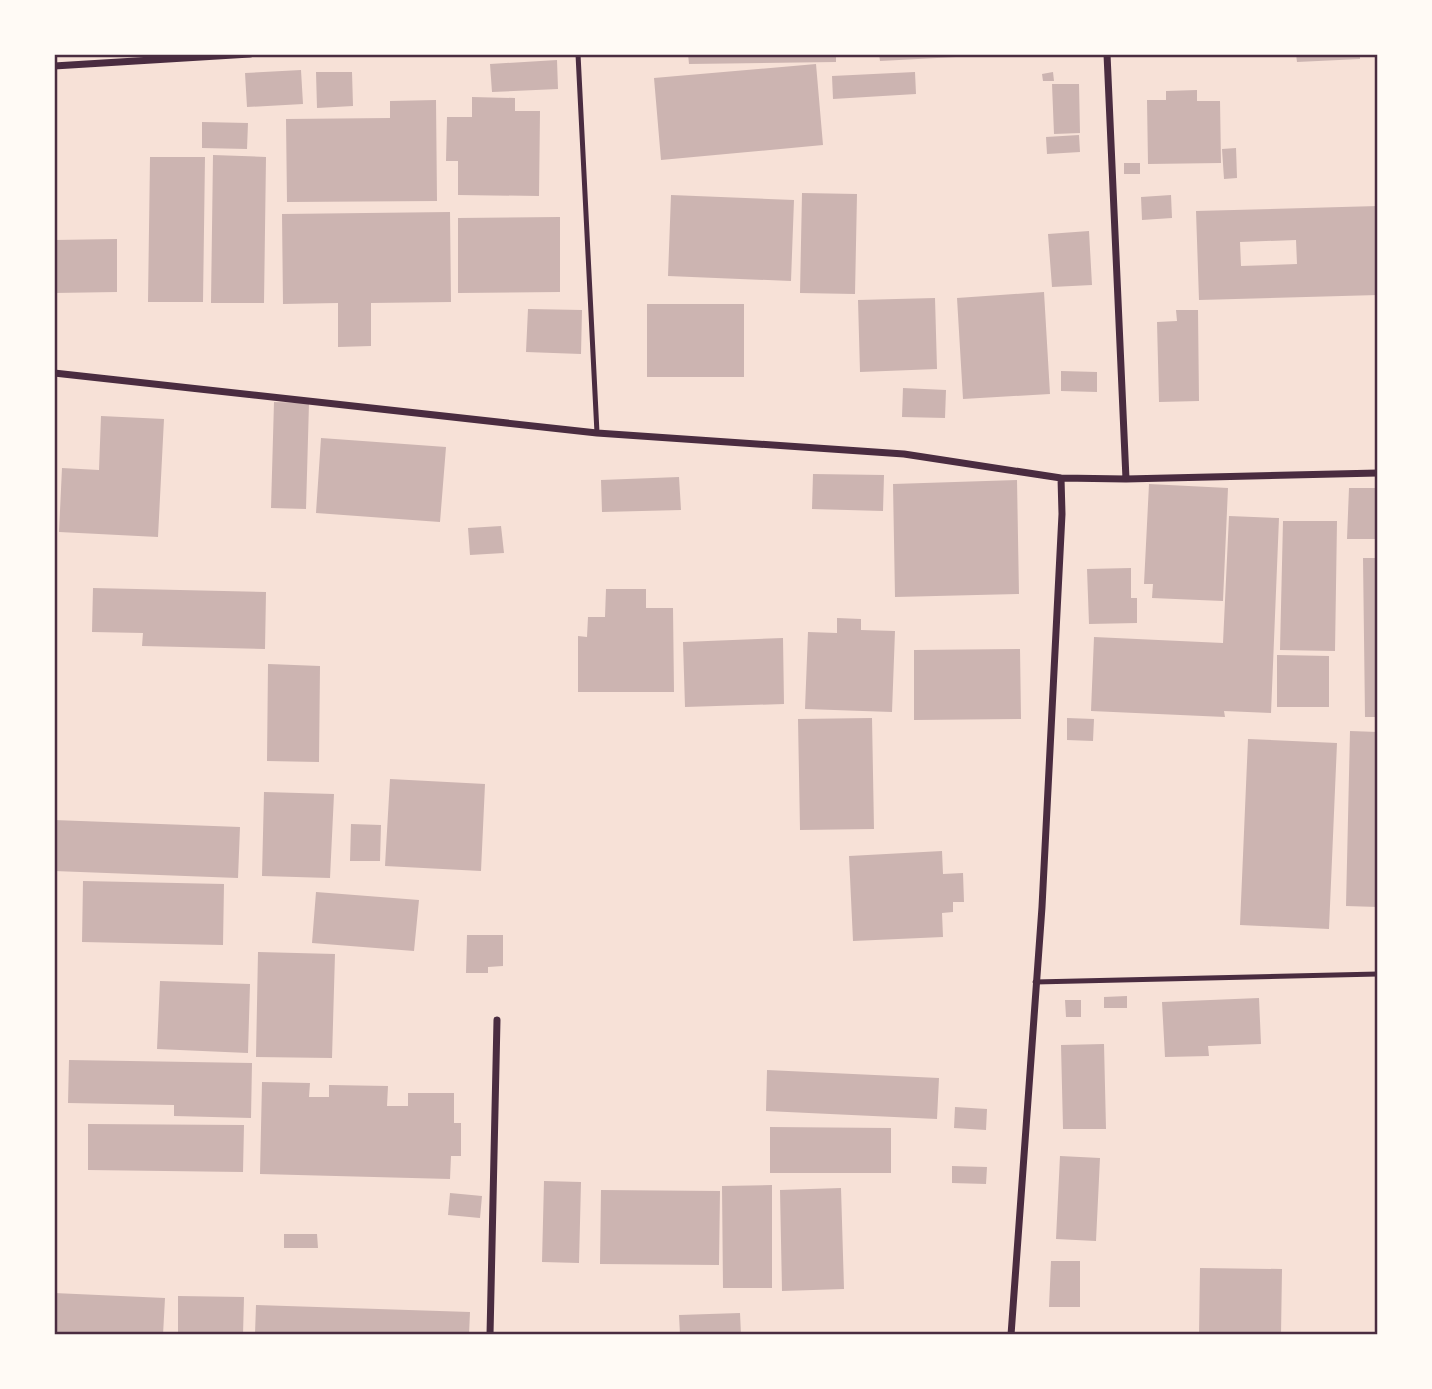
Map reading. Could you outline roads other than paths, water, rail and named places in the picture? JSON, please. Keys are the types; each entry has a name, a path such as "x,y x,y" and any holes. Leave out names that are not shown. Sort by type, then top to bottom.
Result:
{"street":[{"path":"54,66 250,54"},
{"path":"1107,54 1126,480"},
{"path":"54,373 597,433 904,454 1061,478 1126,480 1378,473"},
{"path":"1011,1335 1034,982 1042,906 1062,514 1061,478"},
{"path":"489,1335 497,1020"}],"lane":[{"path":"578,54 597,433"},
{"path":"1034,982 1378,974"}]}
